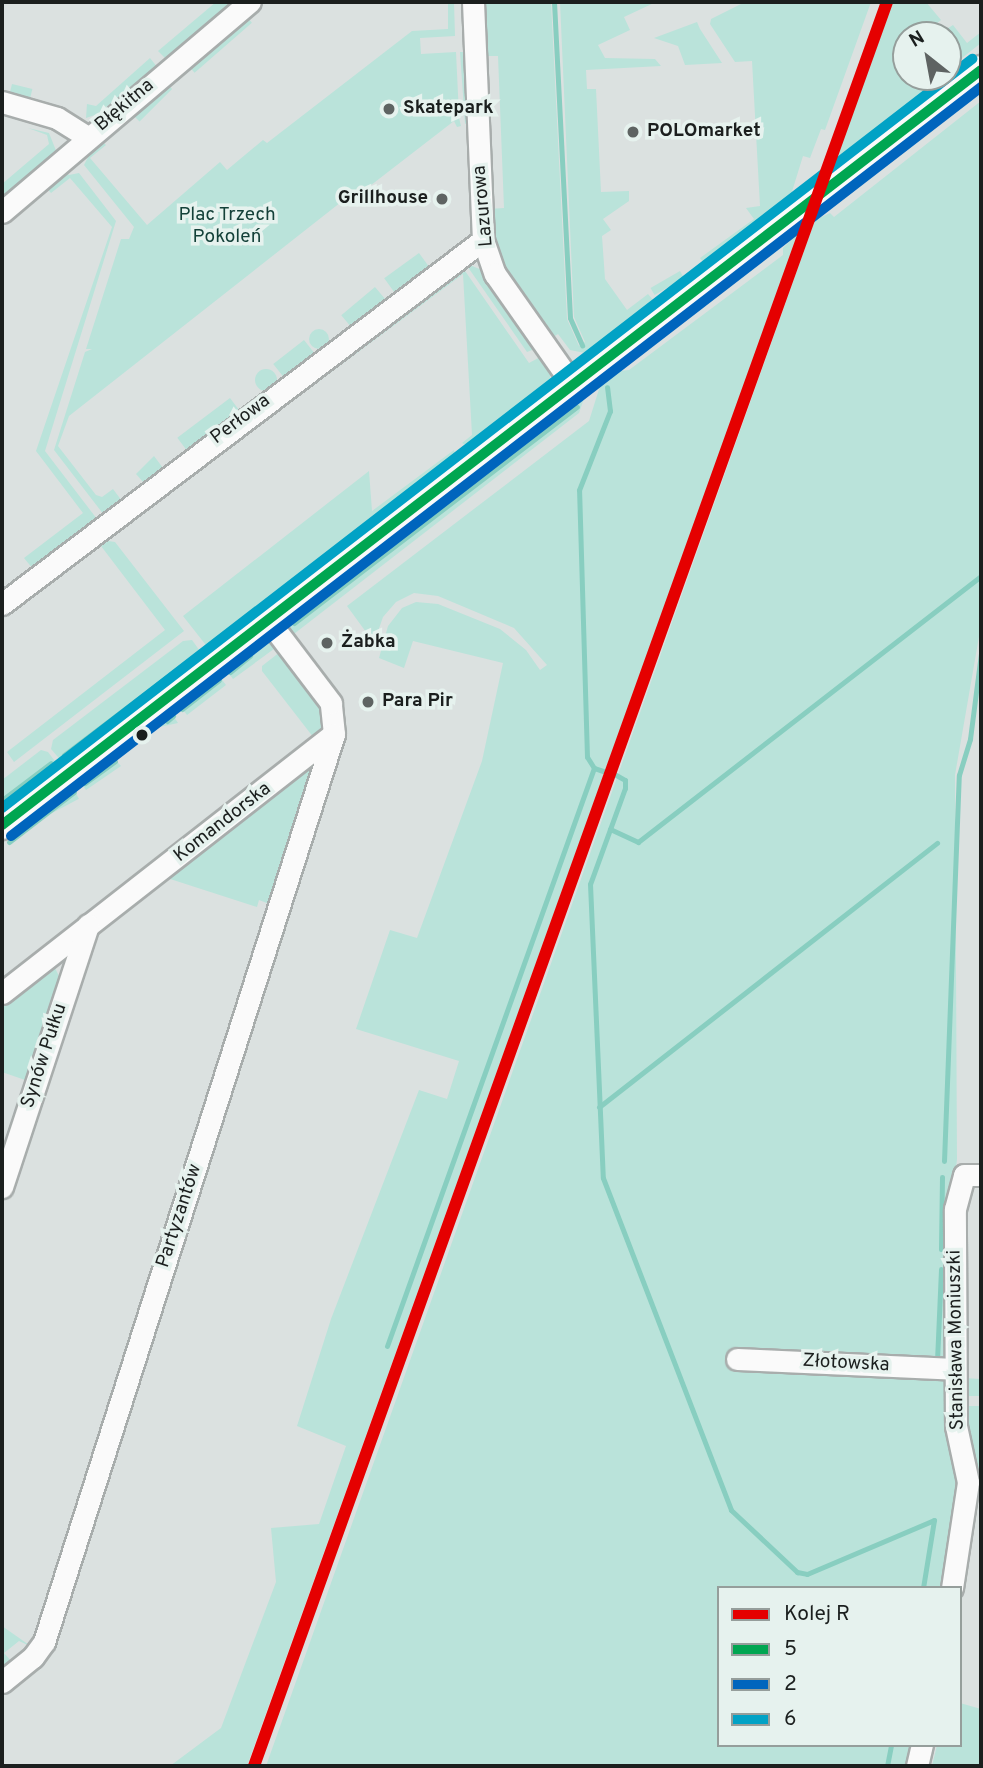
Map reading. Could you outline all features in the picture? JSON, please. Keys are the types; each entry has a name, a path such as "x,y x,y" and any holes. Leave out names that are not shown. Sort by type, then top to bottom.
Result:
{"street":[{"name":"Błękitna","path":"2,212 250,2"},
{"name":"Lazurowa","path":"473,2 483,240 495,274 573,385"},
{"path":"2,825 981,70"},
{"path":"2,102 57,118 88,137"},
{"name":"Perłowa","path":"2,604 483,240"},
{"path":"268,620 331,703 334,734"},
{"name":"Komandorska","path":"2,993 334,734"},
{"name":"Partyzantów","path":"2,1682 33,1657 44,1642 334,734"},
{"name":"Synów Pułku","path":"2,1187 88,926"},
{"name":"Stanisława Moniuszki","path":"952,1586 975,1482 956,1426 955,1369 955,1209 972,1175"},
{"name":"Złotowska","path":"737,1359 955,1369"},
{"path":"917,1766 922,1747"}],"green space":[{"path":"216,2 235,2 167,60 158,51"},
{"name":"Plac Trzech Pokoleń","path":"448,2 454,2 455,36 420,38 421,54 456,52 459,115 454,119 459,118 461,126 457,127 454,121 353,199 350,195 69,416 58,446 96,495 102,497 113,489 122,501 104,515 54,450 85,352 92,349 86,349 121,239 129,239 134,227 84,165 88,157 84,151 99,138 106,145 90,158 147,225 220,162 227,170 263,140 267,143 412,31 448,29"},
{"path":"481,2 551,2 567,319 579,346 585,342 574,317 560,2 656,2 624,17 630,30 598,45 605,58 655,59 661,66 586,70 587,89 596,89 601,192 629,191 629,201 603,219 611,230 602,236 605,279 627,310 648,294 654,301 585,353 570,350 558,334 550,339 494,254 489,209 504,208 498,56 483,56"},
{"path":"745,2 871,2 825,130 821,129 810,158 803,156 790,198 703,262 700,258 754,219 746,208 760,206 752,61 735,62 710,24 711,19"},
{"path":"893,2 926,2 940,21 892,21 892,91 930,91 932,94 832,171"},
{"path":"246,16 252,23 195,73 189,66"},
{"path":"697,22 722,63 685,65 678,46 654,38"},
{"path":"981,32 981,43 962,58 962,37 967,43"},
{"path":"460,52 467,52 470,120 465,124"},
{"path":"150,58 158,68 104,112 86,118 87,104 96,106"},
{"path":"165,82 172,89 140,122 132,115"},
{"path":"12,84 32,89 29,102 9,97"},
{"path":"981,101 981,625 955,775 957,1159 953,1197 960,1486 945,1586 717,1586 717,1747 917,1747 913,1766 266,1766 815,220 830,213 834,217"},
{"path":"28,128 49,133 57,153 2,201 2,184 49,144 47,135"},
{"path":"63,169 69,175 79,173 116,221 45,451 97,519 33,569 24,558 83,513 36,451 112,227 70,178 51,193 44,185"},
{"path":"799,232 247,1766 170,1766 221,1728 276,1582 271,1528 319,1524 346,1446 297,1426 331,1319 419,1090 447,1099 459,1061 356,1029 390,930 417,938 482,761 503,663 413,641 404,668 379,658 388,626 402,608 416,602 438,604 500,629 526,650 540,670 547,665 514,628 438,596 414,593 396,602 383,617 374,643 347,606 589,421 600,386 620,371 629,370 783,255 783,248"},
{"path":"419,253 429,267 394,292 384,278"},
{"path":"465,263 482,270 537,348 527,352"},
{"path":"463,268 529,363 542,356 550,370 550,387 471,448 462,443 472,435 463,274 314,385 308,377"},
{"path":"680,271 684,278 655,295 651,288"},
{"path":"375,287 385,299 352,328 341,315"},
{"path":"319,329 326,332 329,339 326,346 319,349 312,346 309,339 312,332"},
{"path":"304,340 314,353 283,377 273,364"},
{"path":"266,369 274,372 277,380 274,388 266,391 258,388 255,380 258,372"},
{"path":"589,384 579,413 290,637 287,622"},
{"path":"230,398 239,410 186,450 177,438"},
{"path":"454,450 457,462 209,649 183,616 369,471 372,511"},
{"path":"154,456 163,468 144,483 136,474"},
{"path":"108,541 115,542 184,631 14,762 7,752 165,630 101,546"},
{"path":"265,638 278,646 233,679 222,665"},
{"path":"192,640 205,658 64,764 51,749 53,740 183,641"},
{"path":"280,652 321,702 327,722 317,742 262,671 262,666"},
{"path":"217,673 226,685 187,715 176,701"},
{"path":"168,708 178,723 155,728 164,713"},
{"path":"41,750 48,752 61,769 2,810 2,780"},
{"path":"113,757 121,766 86,790 76,777"},
{"path":"308,765 314,767 272,905 259,900 257,907 164,877"},
{"path":"70,782 79,799 4,839 2,818"},
{"path":"55,968 60,978 25,1080 2,1072 2,1002"},
{"path":"963,1378 981,1379 981,1396 968,1396 961,1389"},
{"path":"968,1406 981,1406 981,1473 970,1462 961,1413"},
{"path":"2,1626 32,1647 19,1641 4,1653 12,1662 2,1668"},
{"path":"962,1704 981,1709 981,1766 932,1766 937,1747 962,1747"}],"waterway":[{"path":"554,2 570,318 582,345"},
{"path":"603,771 594,768 587,757 579,490 610,411 607,387"},
{"path":"471,446 532,397"},
{"path":"294,623 577,407"},
{"path":"214,641 456,457"},
{"path":"610,829 638,842 981,576"},
{"path":"944,1161 959,775 970,739 981,653"},
{"path":"64,755 196,655"},
{"path":"230,672 250,656"},
{"path":"182,709 219,680"},
{"path":"167,721 173,716"},
{"path":"85,783 115,761"},
{"path":"2,800 51,763"},
{"path":"387,1346 594,768"},
{"path":"616,775 625,780 625,788 590,884 603,1178 731,1510 797,1572 807,1574 934,1520 923,1586"},
{"path":"9,842 74,792"},
{"path":"599,1107 937,843"},
{"path":"941,1249 942,1177"},
{"path":"937,1361 941,1269"},
{"path":"887,1766 891,1747"}],"rail line":[{"name":"R","path":"254,1766 887,2"}],"transit line":[{"name":"6","path":"2,808 972,59"},
{"name":"5","path":"2,825 981,70"},
{"name":"2","path":"11,836 981,87"}],"place":[{"name":"Skatepark","path":"389,109"},
{"name":"POLOmarket","path":"633,132"},
{"name":"Grillhouse","path":"442,199"},
{"name":"Żabka","path":"327,643"},
{"name":"Para Pir","path":"368,702"}]}
